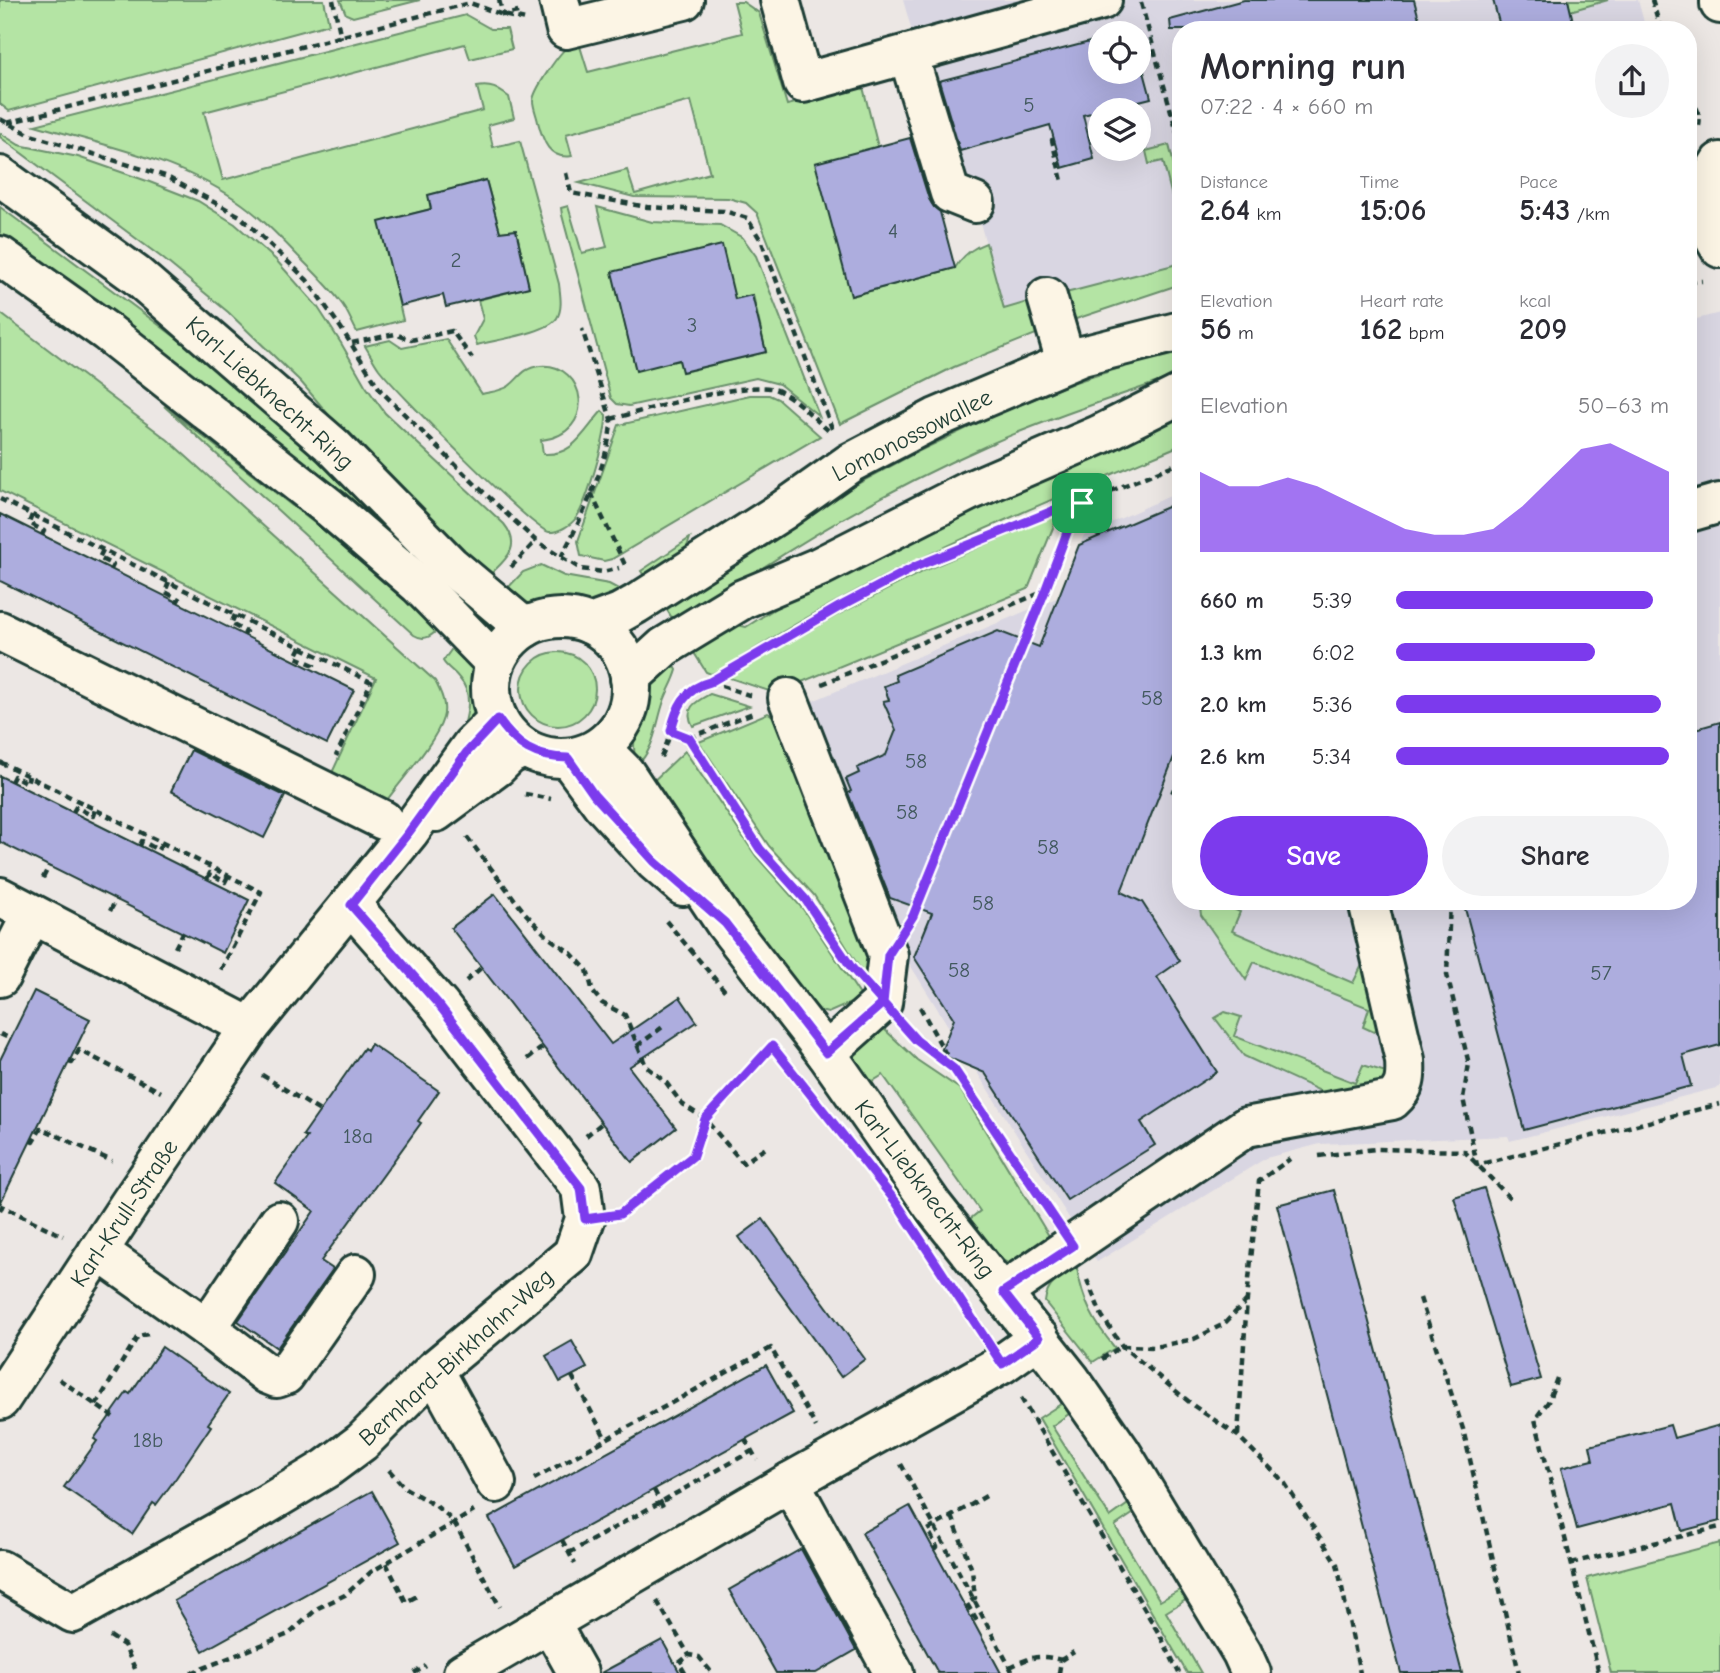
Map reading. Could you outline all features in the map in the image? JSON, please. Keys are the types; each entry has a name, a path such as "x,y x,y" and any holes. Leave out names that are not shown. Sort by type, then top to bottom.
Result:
{"street":[{"path":"780,0 803,83 1102,0"},
{"path":"563,14 668,2"},
{"path":"908,54 950,193 975,203"},
{"path":"1697,254 1720,248 1710,231 1705,213 1702,174"},
{"name":"Karl-Liebknecht-Ring","path":"0,176 136,275 333,446 450,565 525,628"},
{"name":"Karl-Liebknecht-Ring","path":"0,256 107,332 330,509 419,585 495,663"},
{"path":"1047,298 1066,362"},
{"name":"Lomonossowallee","path":"525,628 546,619 568,618 590,624 620,613 782,511 850,463 936,418 1066,362 1172,333"},
{"path":"630,678 664,647 743,599 819,567 970,491 1100,435 1172,399"},
{"path":"1697,510 1720,503"},
{"path":"525,628 507,643 495,663 491,691 498,719 509,736 523,748 553,758 568,758 588,753 606,742 621,724 630,702 630,678 626,661 605,633 590,624"},
{"path":"0,631 396,826"},
{"path":"782,701 888,955 883,1003 826,1053"},
{"name":"Karl-Krull-Straße","path":"0,1400 84,1245 250,1027 351,905 396,826 498,719"},
{"name":"Karl-Liebknecht-Ring","path":"606,742 609,757 625,773 725,923 826,1053 933,1206 1039,1338 1121,1452 1242,1653 1251,1673"},
{"name":"Karl-Krull-Straße","path":"396,826 497,767 509,755 523,748"},
{"name":"Karl-Liebknecht-Ring","path":"568,758 594,795 654,861 725,923"},
{"path":"0,977 16,905 250,1027"},
{"name":"Bernhard-Birkhahn-Weg","path":"0,1570 73,1613 327,1468 362,1442 434,1370 573,1254 585,1219 581,1188 439,1005 351,905"},
{"path":"1003,1292 1246,1127 1392,1100 1402,1092 1406,1074 1405,1060 1370,910"},
{"path":"193,1318 279,1221"},
{"path":"84,1245 193,1318 267,1374 277,1378 285,1375 355,1274"},
{"path":"463,1673 790,1482 1002,1364 1039,1338"},
{"path":"434,1370 496,1483"},
{"path":"790,1482 894,1673"},
{"path":"551,1623 578,1673"}],"path":[{"path":"333,0 341,38"},
{"path":"499,0 503,15"},
{"path":"1140,0 1172,115"},
{"path":"1652,0 1658,21"},
{"path":"6,123 470,3 503,15 563,14"},
{"path":"1697,109 1701,120 1702,174"},
{"path":"0,119 31,135 165,176 240,216 307,280 352,343 381,391 478,488 536,541 581,569 603,572 625,566 591,492"},
{"path":"1054,140 1062,181"},
{"path":"566,173 571,193 647,207 724,211 747,218 762,242 835,437 793,401 774,389 748,387 611,419"},
{"path":"561,557 580,521 591,492 607,446 611,419 582,329"},
{"path":"352,343 395,334 411,340 452,331 472,358"},
{"path":"659,759 666,747 675,713 684,697 701,684 710,682 839,607 917,566 1172,466"},
{"path":"0,499 371,682 321,789"},
{"path":"888,955 913,916 1072,519 1082,503"},
{"path":"32,515 29,523 44,531 42,535"},
{"path":"103,550 99,558 113,565 111,569"},
{"path":"169,582 165,592 179,599 177,602"},
{"path":"689,738 1045,591"},
{"path":"235,615 231,624 246,632 244,635"},
{"path":"301,647 296,657 314,665 312,668"},
{"path":"710,682 782,701"},
{"path":"671,731 689,738 760,849 805,899 851,967 916,1040 954,1069 1083,1262 1090,1290 1102,1317 1122,1346 1194,1406 1238,1436 1284,1482 1337,1564 1360,1673"},
{"path":"0,762 261,892 205,1002"},
{"path":"11,782 14,776 27,783 29,776"},
{"path":"521,794 559,801"},
{"path":"73,813 76,807 93,816 95,809"},
{"path":"462,831 525,913 548,937 571,953 587,970 593,992 602,1003 625,1015 646,1066 665,1081 682,1104 705,1119 743,1163 766,1148"},
{"path":"140,846 142,841 158,850 162,843"},
{"path":"207,879 210,873 225,882 228,876"},
{"path":"108,915 116,900"},
{"path":"1450,910 1447,975 1469,1064 1464,1098 1476,1165"},
{"path":"659,914 730,997"},
{"path":"175,948 183,933"},
{"path":"637,1046 664,1026"},
{"path":"0,1034 11,1039"},
{"path":"764,1036 780,1055"},
{"path":"585,1219 620,1214 693,1156 705,1119 772,1046"},
{"path":"69,1062 72,1063 79,1049 171,1097"},
{"path":"954,1069 958,1062"},
{"path":"256,1071 323,1114"},
{"path":"1476,1165 1720,1104"},
{"path":"31,1141 33,1142 41,1128 122,1166"},
{"path":"1314,1156 1375,1149 1464,1151 1510,1198"},
{"path":"1238,1436 1247,1299 1259,1181 1290,1159 1302,1157"},
{"path":"0,1210 2,1206 84,1245"},
{"path":"1419,1298 1463,1429 1519,1673"},
{"path":"1122,1346 1155,1346 1194,1339 1224,1324 1247,1299"},
{"path":"96,1405 138,1336 165,1331 193,1318"},
{"path":"1002,1364 1162,1639 1179,1673"},
{"path":"53,1375 113,1417"},
{"path":"572,1376 606,1439"},
{"path":"1557,1378 1548,1402 1535,1419 1599,1673"},
{"path":"882,1430 1012,1670 1026,1659 1043,1655 1061,1660 1074,1652"},
{"path":"569,1553 753,1454 745,1439"},
{"path":"362,1442 405,1488 436,1506 454,1522 518,1642"},
{"path":"654,1490 664,1509"},
{"path":"933,1549 937,1547 928,1530 986,1496"},
{"path":"952,1516 972,1570 974,1600"},
{"path":"1571,1563 1720,1527"},
{"path":"562,1540 573,1560"},
{"path":"386,1563 406,1602 417,1596"},
{"path":"640,1570 689,1655 699,1657 712,1673"},
{"path":"974,1600 967,1604 977,1621 974,1623"},
{"path":"685,1673 679,1663 689,1655"},
{"path":"1059,1673 1061,1660"}],"shaded area":[{"path":"903,0 1638,0 1644,21 1172,21 1172,285 1031,301 1004,309 961,154 948,157"},
{"path":"1720,313 1720,1087 1510,1141 1508,1136 1320,1144 1266,1158 1097,1262 975,1069 940,1054 950,1029 894,939 801,706 1059,597 1084,535 1172,495 1172,910 1697,910 1697,319"}],"green space":[{"path":"0,0 324,0 329,24 9,111 0,104"},
{"path":"340,0 420,0 353,17 346,14"},
{"path":"1568,0 1608,0 1570,11"},
{"path":"734,2 743,2 759,13 787,105 863,87 878,147 851,296 955,268 968,253 986,243 1004,309 1031,301 1041,332 954,367 840,424 757,213 746,203 728,198 634,197 579,183 627,170 635,194 710,173 691,101 566,134 572,156 552,152 542,136 533,101 542,81 560,55 569,46 579,43 588,72 742,33"},
{"path":"466,15 491,29 507,29 512,49 470,59 465,44 204,112 223,180 483,110 477,87 490,87 505,94 509,97 514,118 488,125 493,147 520,141 559,284 561,305 557,318 552,323 520,335 477,345 474,336 483,319 478,300 529,287 516,230 500,232 486,180 429,195 431,209 380,222 403,320 357,332 344,307 327,285 268,226 235,199 164,163 35,125"},
{"path":"0,133 19,145 78,157 147,181 198,201 235,224 276,260 317,306 385,413 504,524 512,541 511,549 503,562 483,582 361,453 301,382 228,312 161,257 0,137"},
{"path":"1169,145 1172,157 1172,196 1163,161 1149,164 1151,150"},
{"path":"568,206 582,253 607,247 597,207 652,222 720,225 743,238 756,256 819,416 779,384 756,378 629,406 617,404 611,398 561,208","holes":["668,274 735,299 753,295 766,352 683,372 679,360 636,370 616,287"]},
{"path":"0,207 209,362 469,598 456,611 162,353 0,234"},
{"path":"1172,265 1172,287 1070,321 1062,294"},
{"path":"0,313 168,440 435,681 444,703 439,728 387,800 331,775 376,678 0,491"},
{"path":"446,339 482,394 506,388 525,371 534,367 556,368 568,375 576,386 580,399 578,413 572,425 559,435 541,440 543,454 554,454 570,447 602,411 606,415 591,484 576,518 568,526 549,532 518,509 410,403 379,369 365,346 390,340 402,348"},
{"path":"1172,352 1172,377 1010,436 905,485 788,551 677,626 662,602 820,504 915,453 988,418 1075,382"},
{"path":"750,395 769,395 778,399 820,436 612,559 604,561 581,556 578,541 619,425"},
{"path":"164,406 444,624 427,637 414,635"},
{"path":"1172,420 1172,449 1004,520 889,574 776,636 722,670 711,674 706,672 688,643 724,622 746,627 823,578"},
{"path":"1059,513 1028,589 775,693 727,677 839,614 923,571"},
{"path":"690,538 683,559 649,583 641,571"},
{"path":"541,565 564,576 609,584 628,594 583,609 561,606 536,609 502,594 523,572"},
{"path":"459,639 474,674 478,701 471,724 462,734 468,698 464,684 443,661"},
{"path":"558,652 572,655 584,663 592,675 595,689 592,703 584,715 572,723 558,726 544,723 532,715 524,703 521,689 524,675 532,663 544,655"},
{"path":"670,657 677,670 676,674 664,701 651,744 636,766 634,735 641,702 651,680"},
{"path":"710,694 749,706 693,726 689,715 692,706"},
{"path":"768,713 783,722 874,953 867,980 814,895 769,846 699,742"},
{"path":"685,751 756,856 803,909 862,998 828,1013 820,1011 706,872 647,787"},
{"path":"1200,910 1236,910 1240,912 1232,931 1353,983 1362,965 1381,973 1389,1008 1377,1030 1374,1032 1363,1027 1369,1008 1254,962 1246,980 1201,915"},
{"path":"1225,1012 1241,1017 1234,1036 1355,1083 1363,1065 1386,1072 1390,1083 1342,1101 1244,1056 1215,1018"},
{"path":"882,1027 917,1060 960,1089 1049,1236 1018,1261 1008,1263 987,1253 966,1222 980,1211 883,1075 868,1084 854,1060 856,1052"},
{"path":"1077,1268 1090,1311 1115,1348 1093,1362 1045,1302 1052,1285 1060,1277"},
{"path":"1072,1397 1073,1411 1052,1426 1110,1517 1131,1502 1137,1511 1115,1526 1160,1601 1183,1588 1189,1598 1166,1612 1201,1673 1187,1673 1039,1418"},
{"path":"1720,1543 1720,1673 1611,1673 1587,1578"}],"building":[{"path":"1244,0 1414,0 1420,21 1172,21 1171,30 1170,20"},
{"path":"1493,0 1568,0 1573,21 1499,21"},
{"path":"1088,42 1088,84 1147,84 1151,98 1088,98 1088,114 1083,115 1088,135 1088,161 1062,168 1050,125 960,151 939,81"},
{"path":"910,138 929,199 940,212 955,268 851,296 815,163"},
{"path":"486,180 500,232 516,230 529,287 446,307 443,295 400,306 379,222 431,209 428,195"},
{"path":"722,245 735,299 752,295 766,352 682,372 679,360 636,371 612,272"},
{"path":"1172,505 1172,762 1121,892 1142,902 1180,961 1157,977 1217,1072 1141,1122 1155,1145 1067,1200 985,1073 940,1054 954,1019 914,957 932,913 890,898 848,793 851,791 846,779 859,773 857,768 886,755 896,730 883,701 889,700 884,686 897,681 895,675 998,631 1039,647 1079,545"},
{"path":"0,514 354,690 327,744 0,581"},
{"path":"1720,722 1720,1045 1683,1055 1691,1086 1524,1130 1465,910 1697,910 1697,729"},
{"path":"191,750 285,796 264,838 171,791"},
{"path":"0,776 249,900 223,953 0,842"},
{"path":"495,894 611,1044 680,997 697,1022 629,1067 676,1128 632,1162 451,928"},
{"path":"34,991 90,1019 0,1204 0,1060"},
{"path":"371,1044 439,1091 418,1121 421,1123 321,1261 333,1269 277,1348 238,1321 314,1211 275,1183 307,1137 303,1135 364,1048 367,1051"},
{"path":"1484,1188 1541,1379 1511,1387 1454,1197"},
{"path":"1334,1190 1462,1673 1401,1673 1363,1531 1277,1205"},
{"path":"763,1219 865,1359 841,1377 739,1237"},
{"path":"572,1341 587,1368 560,1382 546,1356"},
{"path":"162,1347 229,1394 176,1478 156,1505 153,1503 132,1534 64,1487 97,1441 94,1439 127,1392 130,1394"},
{"path":"766,1365 793,1413 515,1566 489,1518"},
{"path":"1670,1425 1674,1438 1720,1425 1720,1521 1682,1531 1675,1503 1577,1529 1561,1468 1593,1460 1590,1446"},
{"path":"372,1491 400,1542 203,1651 174,1601"},
{"path":"910,1506 1001,1673 938,1673 862,1533"},
{"path":"801,1549 856,1650 816,1673 776,1673 729,1590"},
{"path":"662,1640 680,1673 601,1673"}],"route":[{"path":"1082,503 1060,508 917,566 839,607 710,682 701,684 684,697 675,713 671,731 689,738 760,849 805,899 851,967 883,1003 916,1040 954,1069 1073,1246 1003,1292 1039,1338 1002,1364 896,1202 772,1046 705,1119 693,1156 620,1214 585,1219 581,1188 439,1005 351,905 409,832 472,745 498,719 509,736 523,748 553,758 568,758 594,795 654,861 725,923 826,1053 883,1003 888,955 913,916 1072,519 1082,503"}]}
